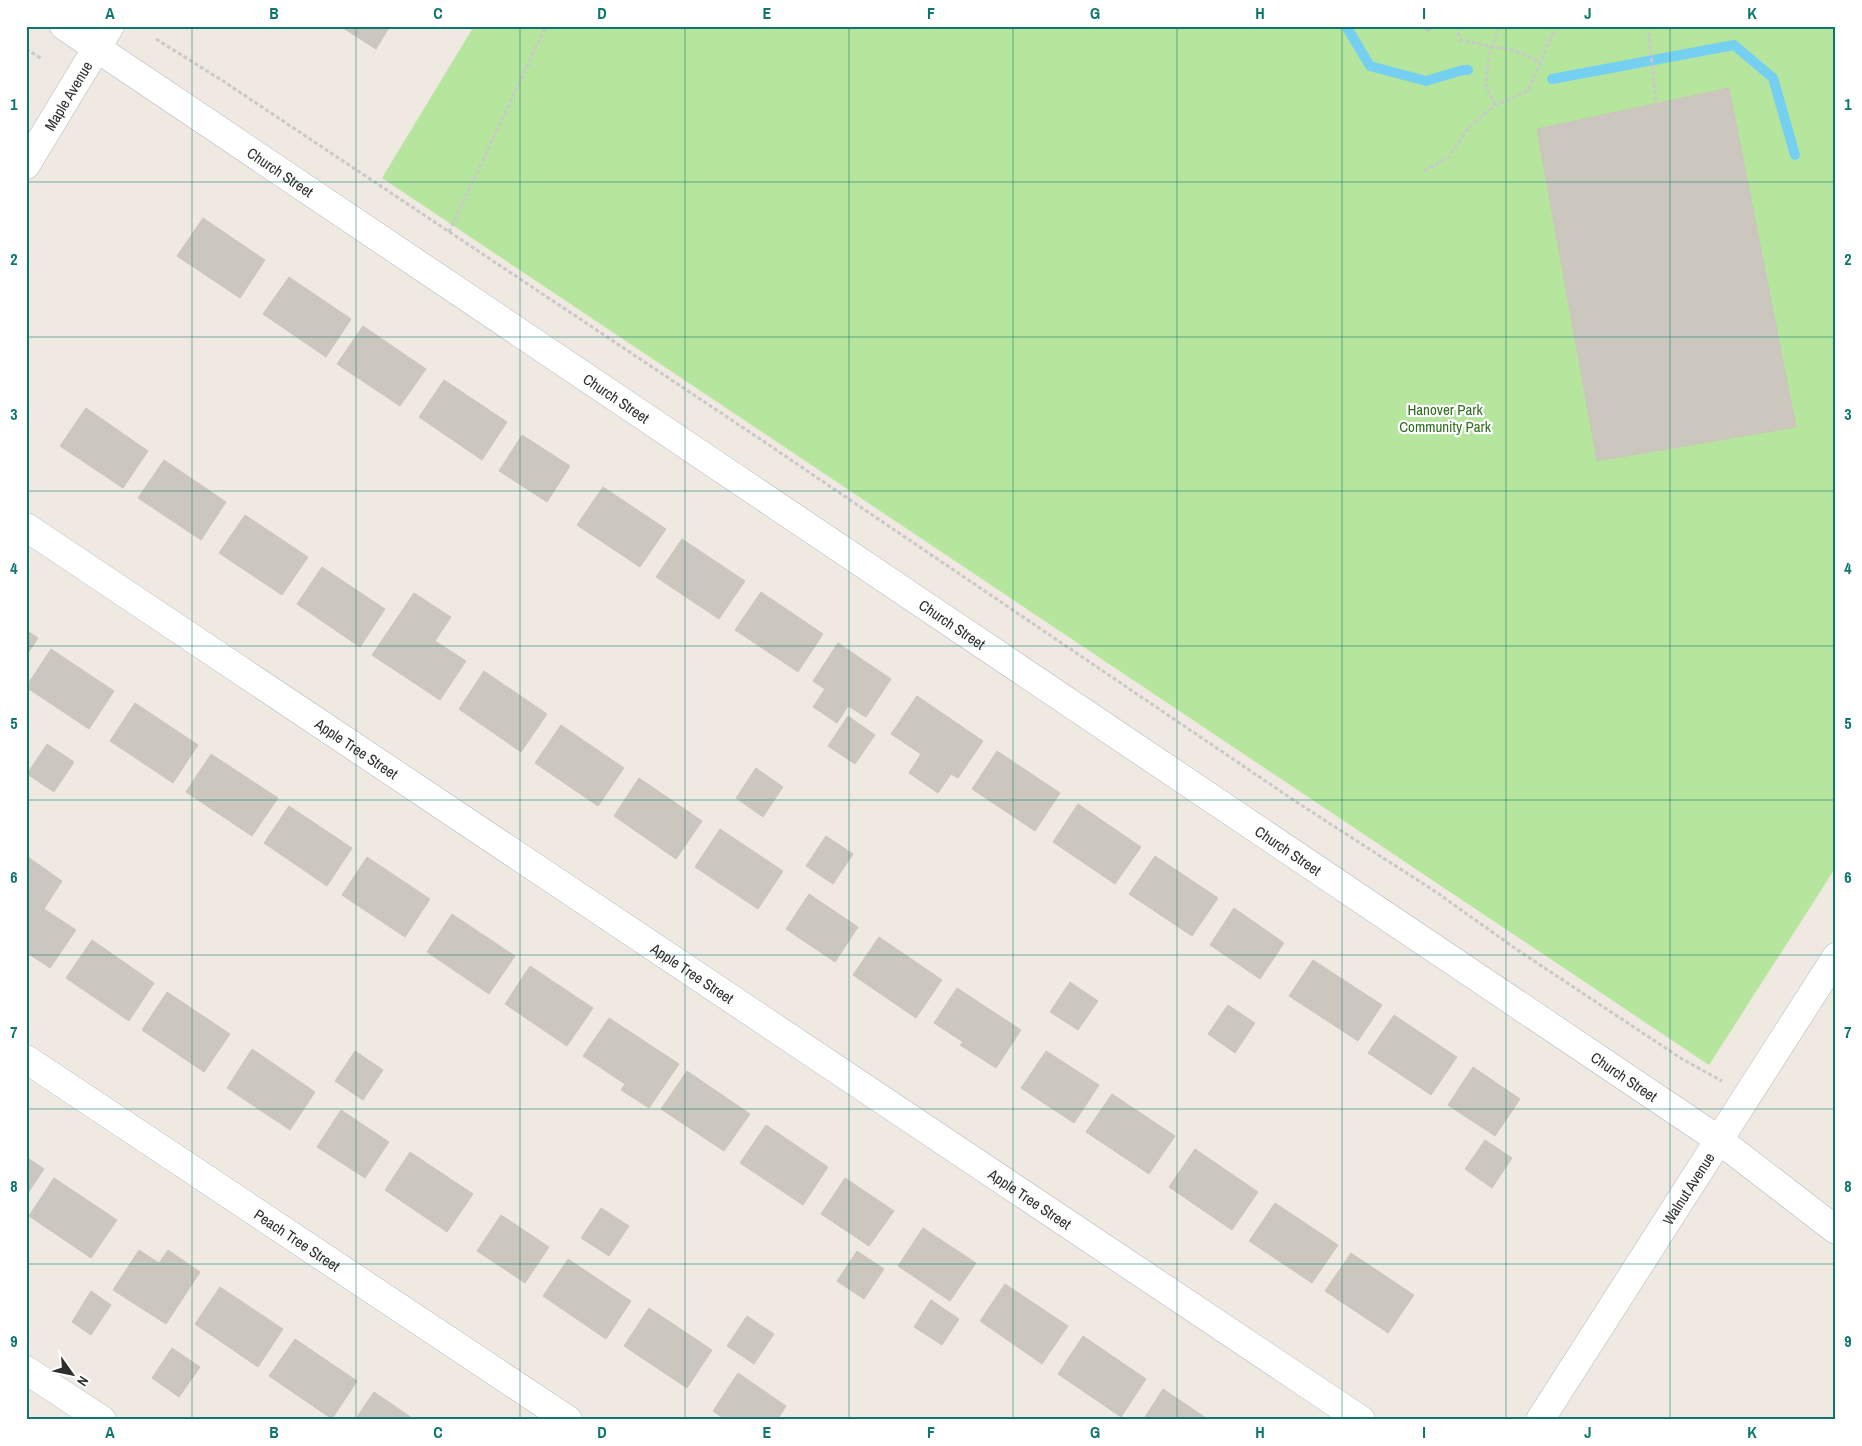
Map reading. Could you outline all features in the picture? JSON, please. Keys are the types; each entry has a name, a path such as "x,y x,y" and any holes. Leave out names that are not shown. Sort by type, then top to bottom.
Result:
{"street":[{"name":"Church Street","path":"64,26 103,37 1719,1140 1836,1230"},
{"name":"Maple Avenue","path":"26,164 103,37"},
{"name":"Apple Tree Street","path":"26,526 1361,1420"},
{"name":"Walnut Avenue","path":"1540,1420 1836,957"},
{"name":"Peach Tree Street","path":"26,1059 568,1420"},
{"path":"26,1370 102,1420"}],"path":[{"path":"449,232 546,26"},
{"path":"1457,26 1460,40 1516,51 1540,62"},
{"path":"1496,105 1486,86 1488,52 1500,26"},
{"path":"1424,171 1449,157 1468,128 1496,105 1528,91 1556,26"},
{"path":"1648,26 1652,80 1656,103"},
{"path":"156,39 223,81 760,439 1298,803 1436,892 1682,1059 1721,1080 1745,1098"},
{"path":"26,49 42,59"}],"green space":[{"name":"Hanover Park Community Park","path":"474,26 1836,26 1836,867 1709,1065 382,178"}],"building":[{"path":"340,26 390,26 376,49"},
{"path":"1420,26 1433,26 1428,32"},
{"path":"1729,88 1796,427 1597,461 1537,129"},
{"path":"203,218 265,260 240,298 177,256"},
{"path":"289,277 351,319 326,357 263,314"},
{"path":"363,326 426,369 400,406 337,364"},
{"path":"444,380 507,422 482,460 419,417"},
{"path":"86,408 148,451 123,488 60,446"},
{"path":"522,435 570,466 547,502 499,471"},
{"path":"164,460 226,502 201,540 138,498"},
{"path":"603,487 666,529 640,567 577,525"},
{"path":"245,515 308,557 282,595 219,553"},
{"path":"682,539 745,581 719,619 656,577"},
{"path":"322,567 385,609 360,647 297,604"},
{"path":"761,592 823,634 798,672 735,630"},
{"path":"414,593 451,617 435,641 466,661 440,700 372,655"},
{"path":"26,630 38,638 26,656"},
{"path":"838,643 891,679 866,717 848,706 837,723 813,707 825,689 813,681"},
{"path":"51,649 114,691 89,729 26,687"},
{"path":"484,671 547,714 521,752 459,709"},
{"path":"917,696 983,741 958,778 951,774 938,793 909,773 921,754 891,734"},
{"path":"135,703 198,745 173,783 110,741"},
{"path":"848,716 875,735 855,764 828,746"},
{"path":"561,725 624,768 598,806 535,763"},
{"path":"47,744 74,762 54,792 27,774"},
{"path":"997,751 1060,793 1035,831 972,789"},
{"path":"211,754 278,798 252,836 186,792"},
{"path":"756,768 783,787 763,817 736,798"},
{"path":"639,778 702,821 676,859 614,816"},
{"path":"1078,804 1141,847 1115,884 1053,842"},
{"path":"289,806 352,848 327,886 264,843"},
{"path":"720,829 783,871 758,909 695,867"},
{"path":"826,836 853,854 833,884 806,866"},
{"path":"1155,856 1218,898 1192,936 1129,894"},
{"path":"28,857 62,881 44,909 76,930 50,968 26,952"},
{"path":"367,857 430,899 405,937 342,895"},
{"path":"809,894 858,927 835,962 786,929"},
{"path":"1234,908 1284,943 1260,979 1210,945"},
{"path":"452,914 515,956 489,994 427,952"},
{"path":"879,937 942,980 916,1018 853,975"},
{"path":"92,940 154,983 129,1021 66,978"},
{"path":"1313,960 1382,1005 1358,1041 1289,996"},
{"path":"530,966 593,1008 567,1046 505,1004"},
{"path":"1070,982 1098,1001 1078,1030 1050,1012"},
{"path":"957,988 1021,1030 996,1068 960,1045 963,1042 934,1023"},
{"path":"167,992 230,1034 204,1072 142,1030"},
{"path":"1228,1005 1255,1023 1235,1053 1208,1034"},
{"path":"1394,1015 1457,1057 1431,1095 1368,1053"},
{"path":"609,1018 679,1064 649,1108 621,1090 625,1084 583,1056"},
{"path":"252,1049 315,1092 290,1130 227,1088"},
{"path":"355,1051 383,1070 363,1100 335,1081"},
{"path":"1046,1051 1099,1085 1074,1123 1021,1088"},
{"path":"1473,1067 1520,1099 1495,1136 1448,1105"},
{"path":"687,1071 750,1114 724,1151 661,1109"},
{"path":"1112,1094 1175,1136 1149,1174 1086,1132"},
{"path":"341,1110 389,1142 365,1178 317,1147"},
{"path":"766,1125 828,1167 803,1205 740,1163"},
{"path":"1485,1140 1512,1158 1492,1188 1465,1169"},
{"path":"1195,1149 1258,1192 1232,1230 1169,1187"},
{"path":"410,1152 473,1194 447,1232 385,1190"},
{"path":"26,1157 44,1169 26,1196"},
{"path":"54,1178 117,1220 91,1258 29,1216"},
{"path":"845,1178 894,1211 869,1246 821,1214"},
{"path":"1275,1203 1338,1245 1312,1283 1249,1241"},
{"path":"601,1208 629,1226 609,1256 581,1238"},
{"path":"501,1215 549,1247 525,1283 477,1251"},
{"path":"923,1228 976,1263 950,1301 898,1266"},
{"path":"139,1250 159,1263 168,1250 200,1272 166,1324 113,1290"},
{"path":"857,1251 884,1269 864,1299 837,1281"},
{"path":"1351,1253 1414,1295 1388,1333 1325,1291"},
{"path":"568,1259 631,1301 606,1339 543,1296"},
{"path":"1005,1284 1068,1326 1042,1364 980,1321"},
{"path":"220,1287 283,1329 258,1367 195,1324"},
{"path":"91,1291 111,1305 91,1335 72,1322"},
{"path":"931,1300 959,1319 942,1345 914,1327"},
{"path":"649,1308 712,1350 687,1388 624,1346"},
{"path":"747,1316 774,1334 754,1364 727,1346"},
{"path":"1083,1336 1146,1379 1121,1417 1058,1374"},
{"path":"295,1339 357,1381 332,1419 269,1376"},
{"path":"172,1348 200,1367 179,1397 152,1378"},
{"path":"738,1373 786,1406 777,1420 726,1420 713,1411"},
{"path":"1163,1389 1209,1420 1143,1420"},
{"path":"374,1392 415,1420 355,1420"}],"waterway":[{"path":"1346,26 1370,66 1426,81 1468,70"},
{"path":"1552,79 1734,45 1773,78 1795,155"}]}
